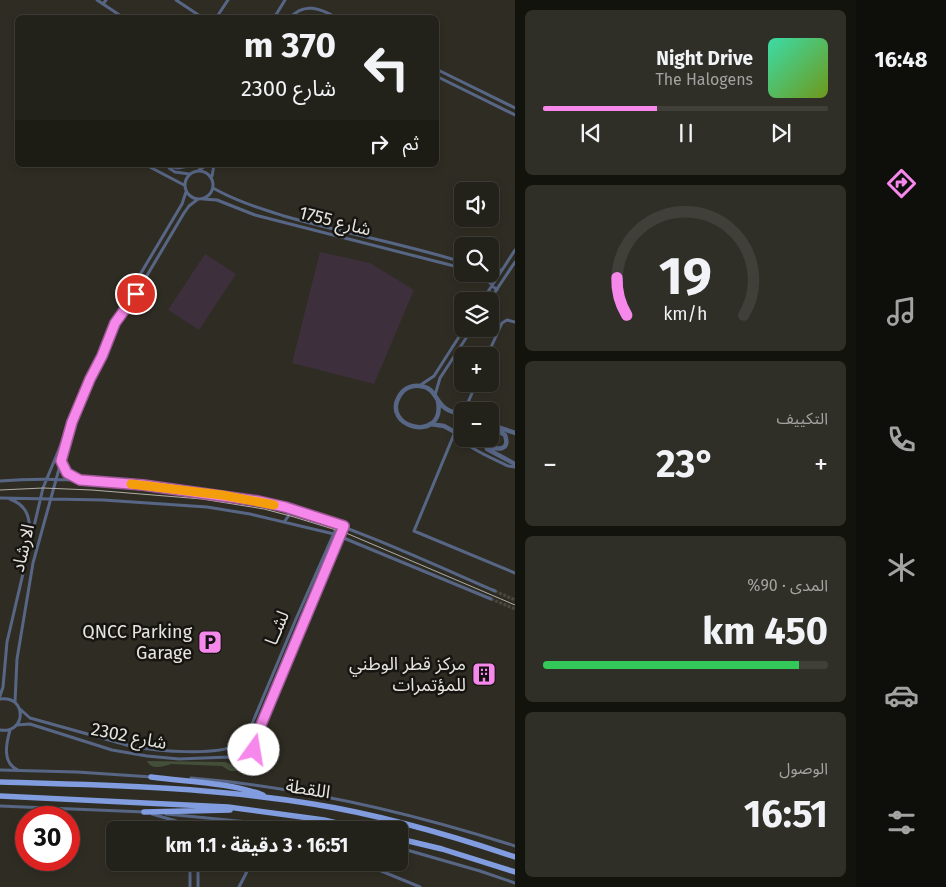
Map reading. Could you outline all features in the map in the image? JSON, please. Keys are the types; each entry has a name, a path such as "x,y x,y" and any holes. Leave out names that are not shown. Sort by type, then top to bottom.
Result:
{"main road":[{"path":"151,777 245,789 272,798"},
{"name":"اللقطة","path":"0,782 164,787 316,804 387,819 515,857"},
{"name":"اللقطة","path":"0,796 170,803 245,809 328,821"},
{"path":"144,812 245,809"},
{"path":"408,840 515,872"}],"street":[{"path":"97,0 120,15"},
{"path":"103,4 106,0"},
{"path":"176,0 198,15"},
{"path":"218,15 228,0"},
{"path":"276,15 285,0"},
{"path":"293,15 300,9 310,7 320,8 331,15"},
{"path":"439,70 515,108"},
{"path":"439,78 515,116"},
{"path":"150,167 184,186"},
{"path":"168,167 175,172 190,174"},
{"path":"204,167 186,178 184,186 186,192 191,197 203,199 208,196 213,188 214,167"},
{"path":"199,170 207,173 212,180"},
{"name":"شارع 1755","path":"213,188 225,196 246,204 306,222 454,260"},
{"name":"الارشاد","path":"0,697 3,687 8,642 40,498 47,478 124,302 182,204 186,192"},
{"name":"الارشاد","path":"115,323 136,294 184,213 198,199"},
{"name":"شارع 1755","path":"203,199 217,200 255,215 454,266"},
{"path":"488,292 515,250"},
{"path":"490,282 497,290 515,262"},
{"path":"491,347 502,323 507,320 515,322"},
{"path":"419,386 434,376 459,337"},
{"path":"435,395 440,378 467,337"},
{"path":"438,401 438,414 430,424 421,428 403,422 398,414 399,396 410,387 419,386 428,388 444,408 454,412"},
{"name":"الارشاد","path":"15,702 17,659 33,563 72,422"},
{"path":"430,424 444,426 454,431"},
{"path":"499,428 515,433"},
{"path":"489,447 501,449 504,446 506,441 505,435 499,431"},
{"path":"454,436 414,531 515,573"},
{"path":"450,444 454,441"},
{"path":"476,447 508,466 515,466"},
{"path":"483,447 515,466"},
{"path":"61,461 67,473 80,480"},
{"path":"0,481 55,478 143,485 222,495 285,507 344,526 494,591"},
{"name":"الارشاد","path":"7,497 18,502 26,510 30,520 30,541"},
{"path":"0,498 50,498 207,507 285,521 340,536 491,599"},
{"path":"285,507 289,515 285,521"},
{"name":"لشــا","path":"242,742 249,731 338,524"},
{"name":"لشــا","path":"254,750 258,732 344,526"},
{"path":"0,697 15,702 20,709 20,718 10,730 6,748 10,765 21,771"},
{"name":"شارع 2302","path":"20,709 30,718 149,750 202,751 228,749 237,745"},
{"name":"شارع 2302","path":"16,725 30,724 112,750 147,756 179,759 229,757 239,759"},
{"path":"0,730 10,730"},
{"path":"242,742 250,743 254,750 254,756 250,760 244,761 239,759 235,754 237,745 242,742"},
{"name":"اللقطة","path":"0,770 77,772 234,782 362,803 471,832 515,846"},
{"path":"0,806 144,812 242,821"},
{"path":"144,812 171,818 175,821"},
{"path":"408,850 515,883"},
{"path":"190,871 190,887"},
{"path":"198,871 198,887"},
{"path":"239,887 245,871"},
{"path":"244,875 246,871"},
{"path":"380,871 420,887"}],"shaded area":[{"path":"320,252 370,263 414,290 374,384 292,363"},
{"path":"205,254 236,274 199,330 168,310"}],"green space":[{"path":"147,761 225,762 236,766 240,771 230,771 222,766 171,764 155,767"}],"tunnel":[{"path":"495,591 515,600"},
{"path":"491,599 515,609"}],"tram line":[{"path":"0,490 43,488 92,490 202,499 264,509 346,533 515,605"}],"slow traffic":[{"path":"131,484 222,495 274,505"}],"place":[{"name":"QNCC Parking Garage","path":"210,642"},
{"name":"مركز قطر الوطني للمؤتمرات","path":"484,674"}],"route":[{"path":"136,294 115,323 72,422 61,461 67,473 80,480 143,485 258,501 285,507 344,526 258,732 254,750"}]}
